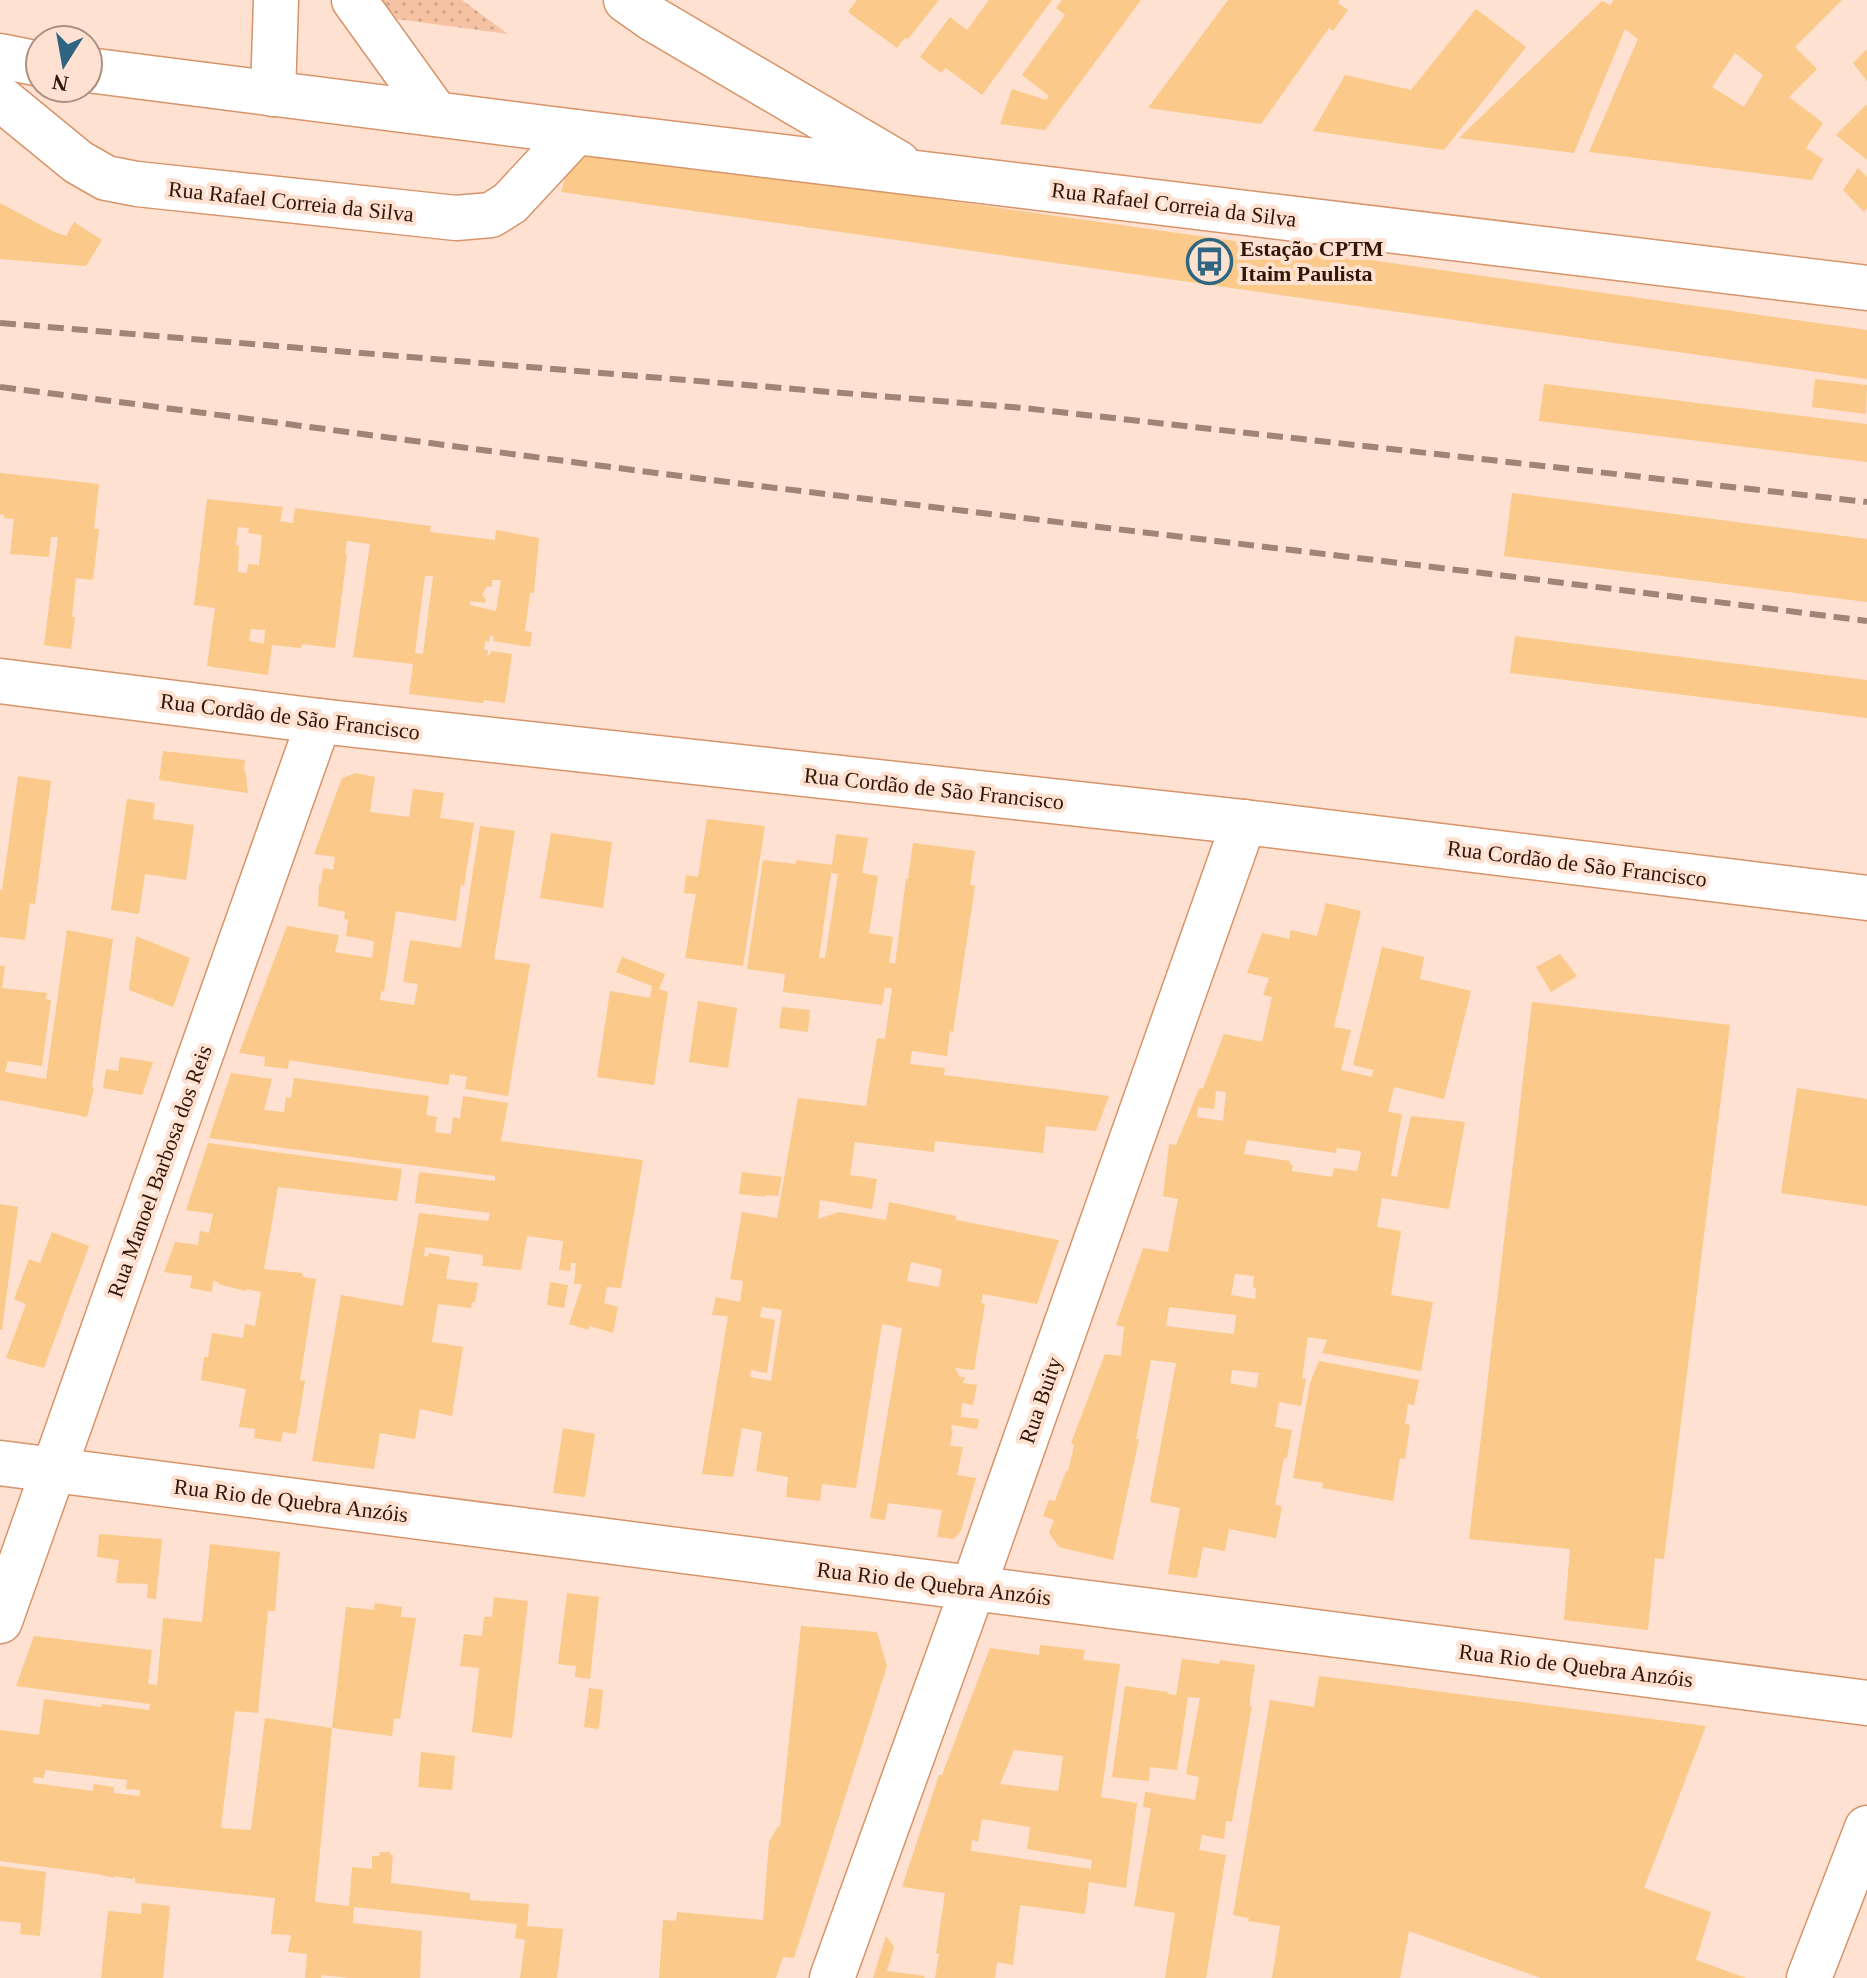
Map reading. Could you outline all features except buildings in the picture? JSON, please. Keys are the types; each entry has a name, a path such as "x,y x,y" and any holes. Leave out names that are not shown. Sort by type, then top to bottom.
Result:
{"street":[{"path":"273,94 276,0"},
{"path":"354,0 436,114"},
{"path":"626,0 653,19 914,172"},
{"path":"0,56 24,61"},
{"name":"Rua Rafael Correia da Silva","path":"104,72 1867,288"},
{"name":"Rua Rafael Correia da Silva","path":"0,98 78,162 106,178 137,184 456,218 491,215 510,203 576,132"},
{"name":"Rua Cordão de São Francisco","path":"0,681 319,721 1244,822 1867,898"},
{"name":"Rua Manoel Barbosa dos Reis","path":"0,1621 319,721"},
{"name":"Rua Buity","path":"832,1978 1244,822"},
{"name":"Rua Rio de Quebra Anzóis","path":"0,1463 1867,1703"},
{"path":"1809,1978 1867,1828"}],"shaded area":[{"path":"371,0 462,0 508,34 374,16"}],"railway":[{"path":"0,323 1023,408 1867,502"},
{"path":"0,387 703,479 1867,621"}],"place":[{"name":"Estação CPTM Itaim Paulista","path":"1209,261"}]}
